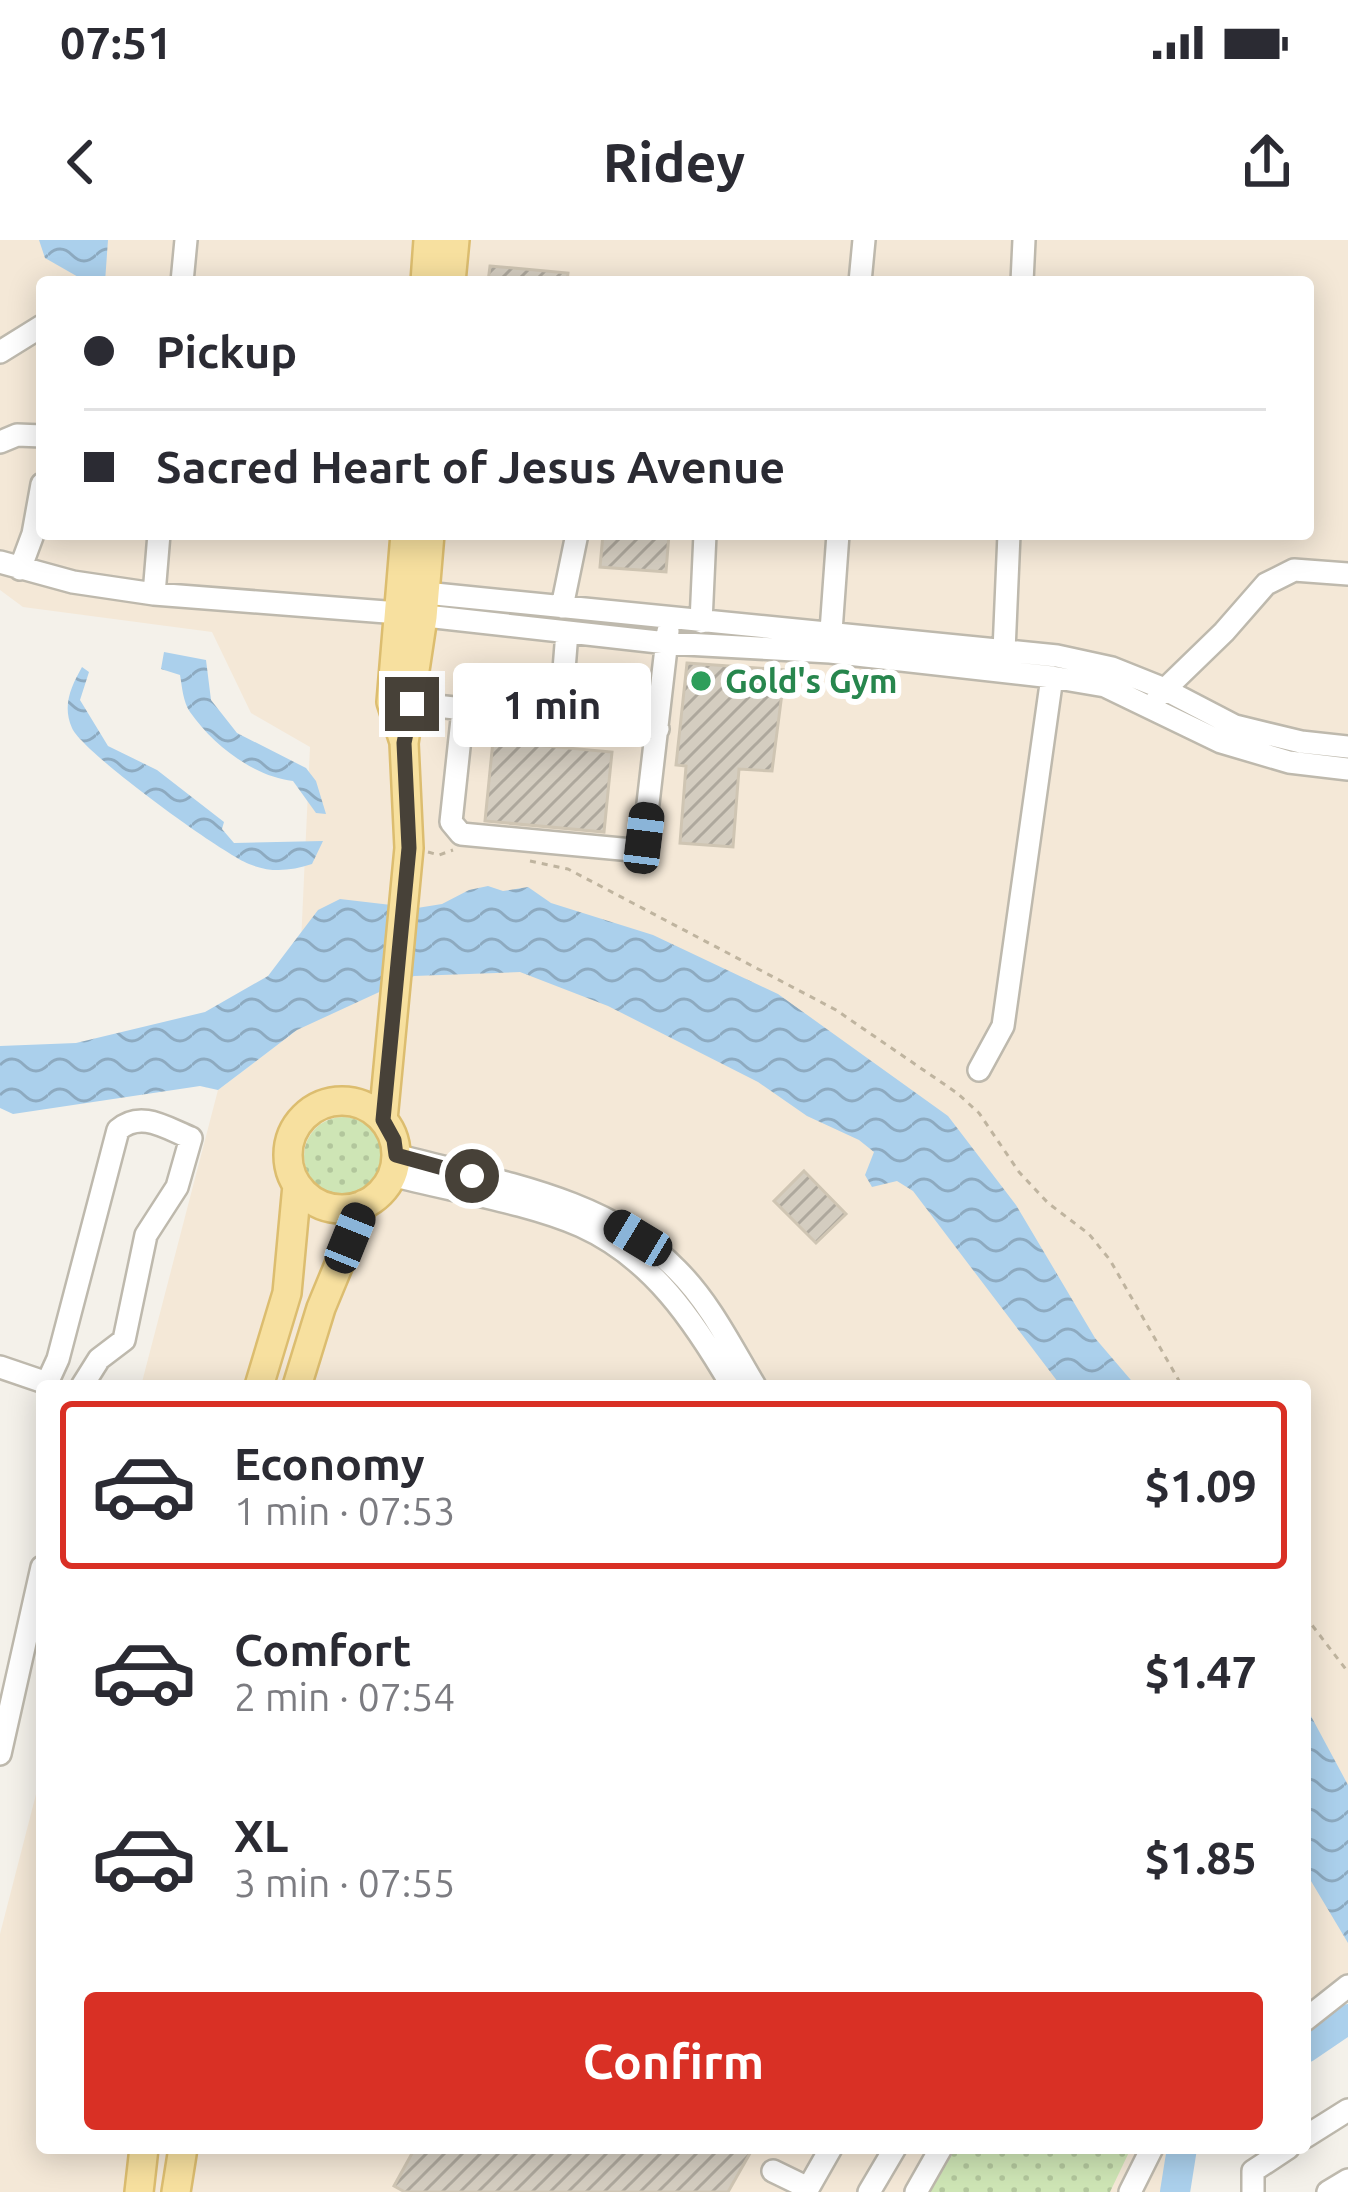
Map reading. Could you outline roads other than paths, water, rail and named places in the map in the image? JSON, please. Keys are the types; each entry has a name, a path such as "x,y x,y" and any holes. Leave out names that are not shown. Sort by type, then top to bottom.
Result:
{"main road":[{"path":"425,276 428,240"},
{"path":"452,276 455,240"},
{"path":"406,540 416,608"},
{"path":"383,1120 409,848 401,703 429,540"},
{"path":"344,1101 361,1105 383,1120 394,1140 394,1165 385,1187 364,1204 327,1207 297,1184 288,1159 290,1141 310,1112 344,1101"},
{"path":"261,1380 287,1293 297,1184"},
{"path":"299,1380 321,1308 364,1204"},
{"path":"139,2192 143,2154"},
{"path":"176,2192 182,2154"}],"street":[{"path":"183,276 186,240"},
{"path":"861,276 864,240"},
{"path":"1022,276 1024,240"},
{"path":"0,352 36,330"},
{"path":"0,442 36,436"},
{"path":"36,517 33,534 10,565 73,582 154,594 416,608 562,607 700,622 759,637"},
{"path":"154,594 158,540"},
{"path":"562,607 576,540"},
{"path":"700,622 705,540"},
{"path":"830,641 838,540"},
{"path":"1004,651 1009,540"},
{"path":"1157,698 1266,584 1294,570 1348,574"},
{"path":"416,608 667,643 759,637 1057,656 1112,668 1221,742 1288,762 1348,769"},
{"path":"463,710 451,822 460,834 632,850 640,846 669,619"},
{"path":"560,720 567,632"},
{"path":"830,641 1105,686 1157,698 1235,726 1301,742 1348,747"},
{"path":"980,1070 1004,1026 1052,677"},
{"path":"401,703 658,729"},
{"path":"53,1380 118,1130 128,1121 143,1118 190,1138 177,1187 146,1234 124,1340 99,1359 86,1380"},
{"path":"394,1165 558,1218 600,1237 665,1287 729,1380"},
{"path":"394,1165 572,1204 638,1238 698,1293 751,1380"},
{"path":"0,1367 40,1380"},
{"path":"2,1739 36,1593"},
{"path":"1311,2015 1348,1986"},
{"path":"1311,2134 1348,2110"},
{"path":"773,2171 807,2190 828,2154"},
{"path":"869,2192 891,2154"},
{"path":"916,2192 938,2154"},
{"path":"1130,2192 1149,2154"},
{"path":"1252,2192 1252,2171 1279,2154"},
{"path":"1328,2192 1348,2180"}],"water":[{"path":"39,240 108,240 105,276 76,276 45,258"},
{"path":"164,652 206,660 211,700 237,733 306,768 316,781 326,814 316,813 293,781 249,766 210,736 188,708 180,675 161,669"},
{"path":"82,667 89,672 80,700 108,746 157,770 224,822 222,829 234,843 323,841 312,864 280,870 249,864 183,822 100,758 69,720 69,696"},
{"path":"528,887 551,903 653,935 778,994 948,1116 1016,1205 1095,1338 1131,1380 1056,1380 913,1191 897,1181 872,1187 865,1175 874,1152 859,1140 608,1006 520,972 414,976 297,1030 218,1090 200,1086 13,1114 0,1108 0,1046 76,1043 205,1012 268,976 318,910 340,899 417,908 442,904 469,890"},
{"path":"1311,1716 1348,1785 1348,1943 1311,1881"}],"waterway":[{"path":"1311,2044 1348,2019"},
{"path":"1175,2192 1181,2154"}],"place":[{"name":"Gold's Gym","path":"701,681"}]}
